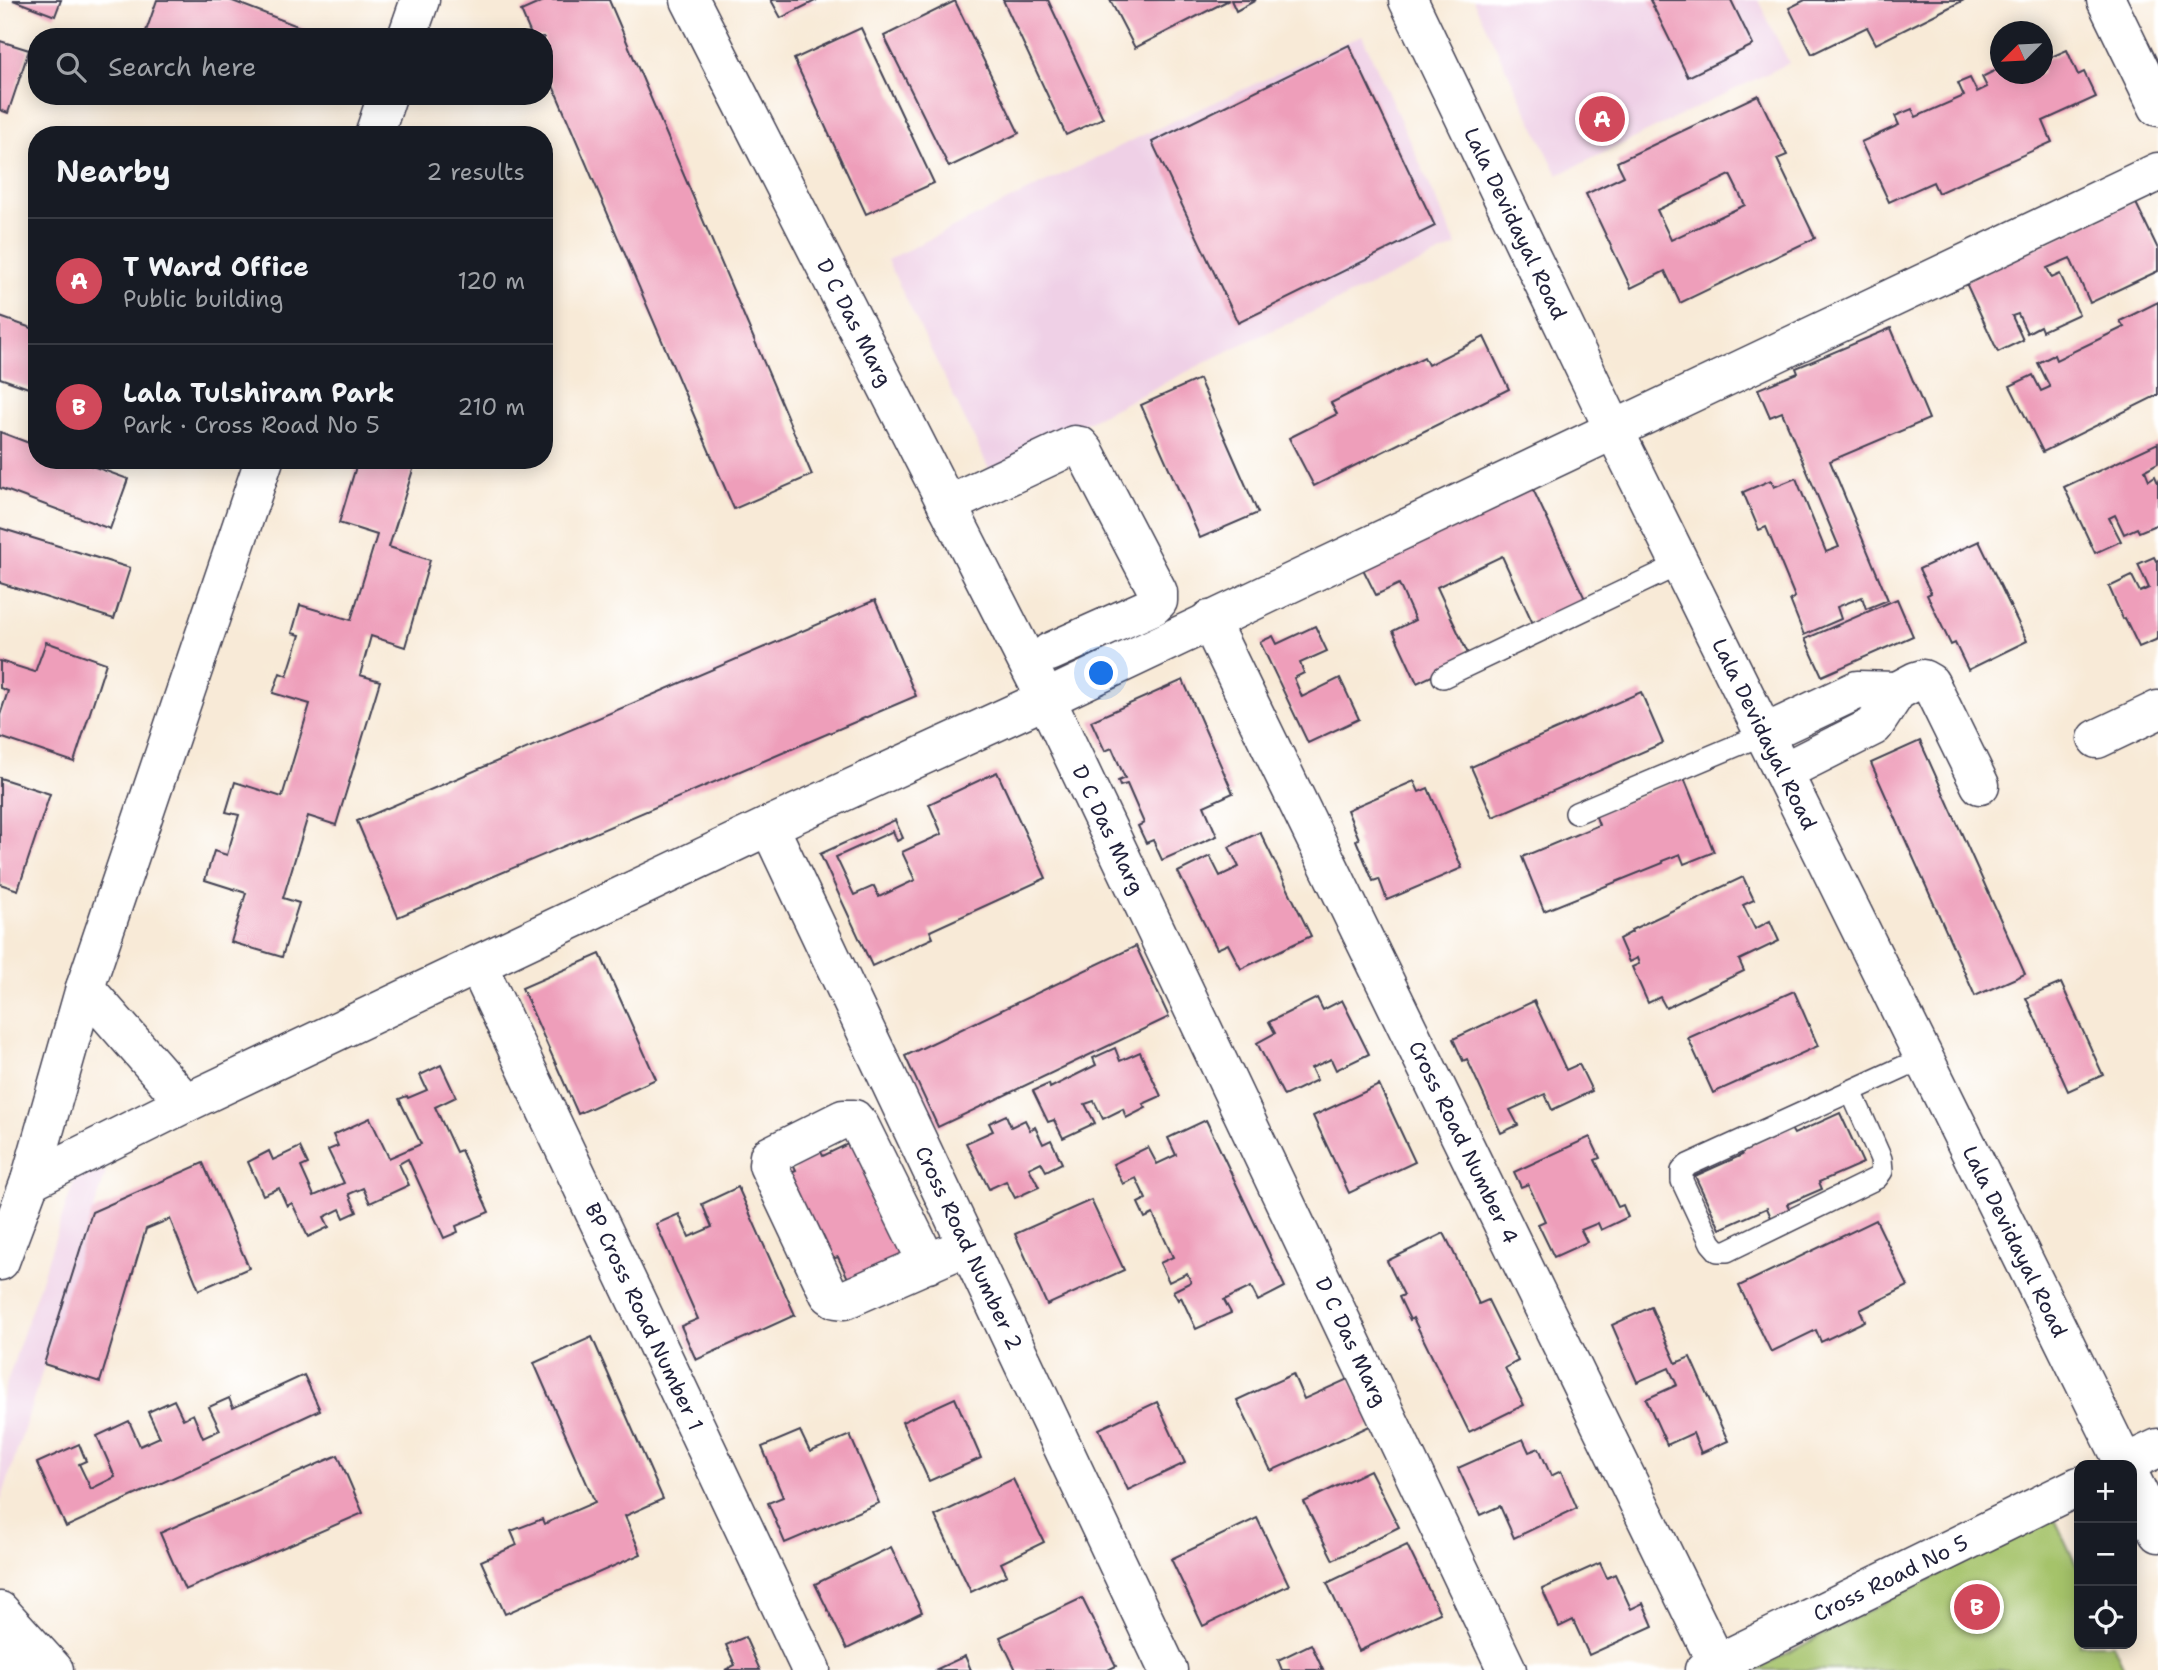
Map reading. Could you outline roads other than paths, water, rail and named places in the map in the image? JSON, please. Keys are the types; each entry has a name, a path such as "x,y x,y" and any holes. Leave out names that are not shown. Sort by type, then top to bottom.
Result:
{"street":[{"path":"410,28 420,0"},
{"name":"D C Das Marg","path":"690,0 959,499 1057,694 1507,1670"},
{"name":"Lala Devidayal Road","path":"1408,0 1614,430 2122,1460"},
{"path":"2106,0 2158,107"},
{"path":"377,126 384,105"},
{"path":"30,1181 186,1103 769,826 1057,694 2158,172"},
{"path":"959,499 1074,445 1080,446 1158,592 1158,600 1153,606 1050,652"},
{"path":"0,1261 30,1181 85,988 261,469"},
{"path":"1006,592 1050,652 1057,694"},
{"name":"Cross Road Number 4","path":"1209,620 1711,1667"},
{"path":"1120,621 1136,655"},
{"path":"1783,772 1874,726 1897,691 1923,680 1930,683 1980,785"},
{"path":"1763,734 1857,690 1897,691"},
{"path":"2097,740 2158,710"},
{"name":"Cross Road Number 2","path":"769,826 1168,1670"},
{"name":"BP Cross Road Number 1","path":"478,966 811,1670"},
{"path":"85,988 186,1103"},
{"path":"928,1264 860,1126 854,1119 844,1119 769,1156 768,1165 829,1294 836,1299 844,1300 928,1264 967,1246"},
{"path":"2137,1462 2158,1448"},
{"name":"Cross Road No 5","path":"1711,1667 2074,1488"},
{"name":"Lala Devidayal Road","path":"2137,1491 2158,1532"},
{"path":"0,1611 54,1670"},
{"path":"0,1656 10,1670"}],"lane":[{"path":"1443,677 1680,564"},
{"path":"1576,813 1763,734"},
{"path":"1851,1091 1881,1159 1882,1171 1877,1178 1727,1251 1718,1251 1711,1243 1682,1181 1682,1171 1688,1165 1923,1058"}],"place":[{"name":"T Ward Office","path":"1602,119"},
{"name":"Lala Tulshiram Park","path":"1977,1607"}]}
